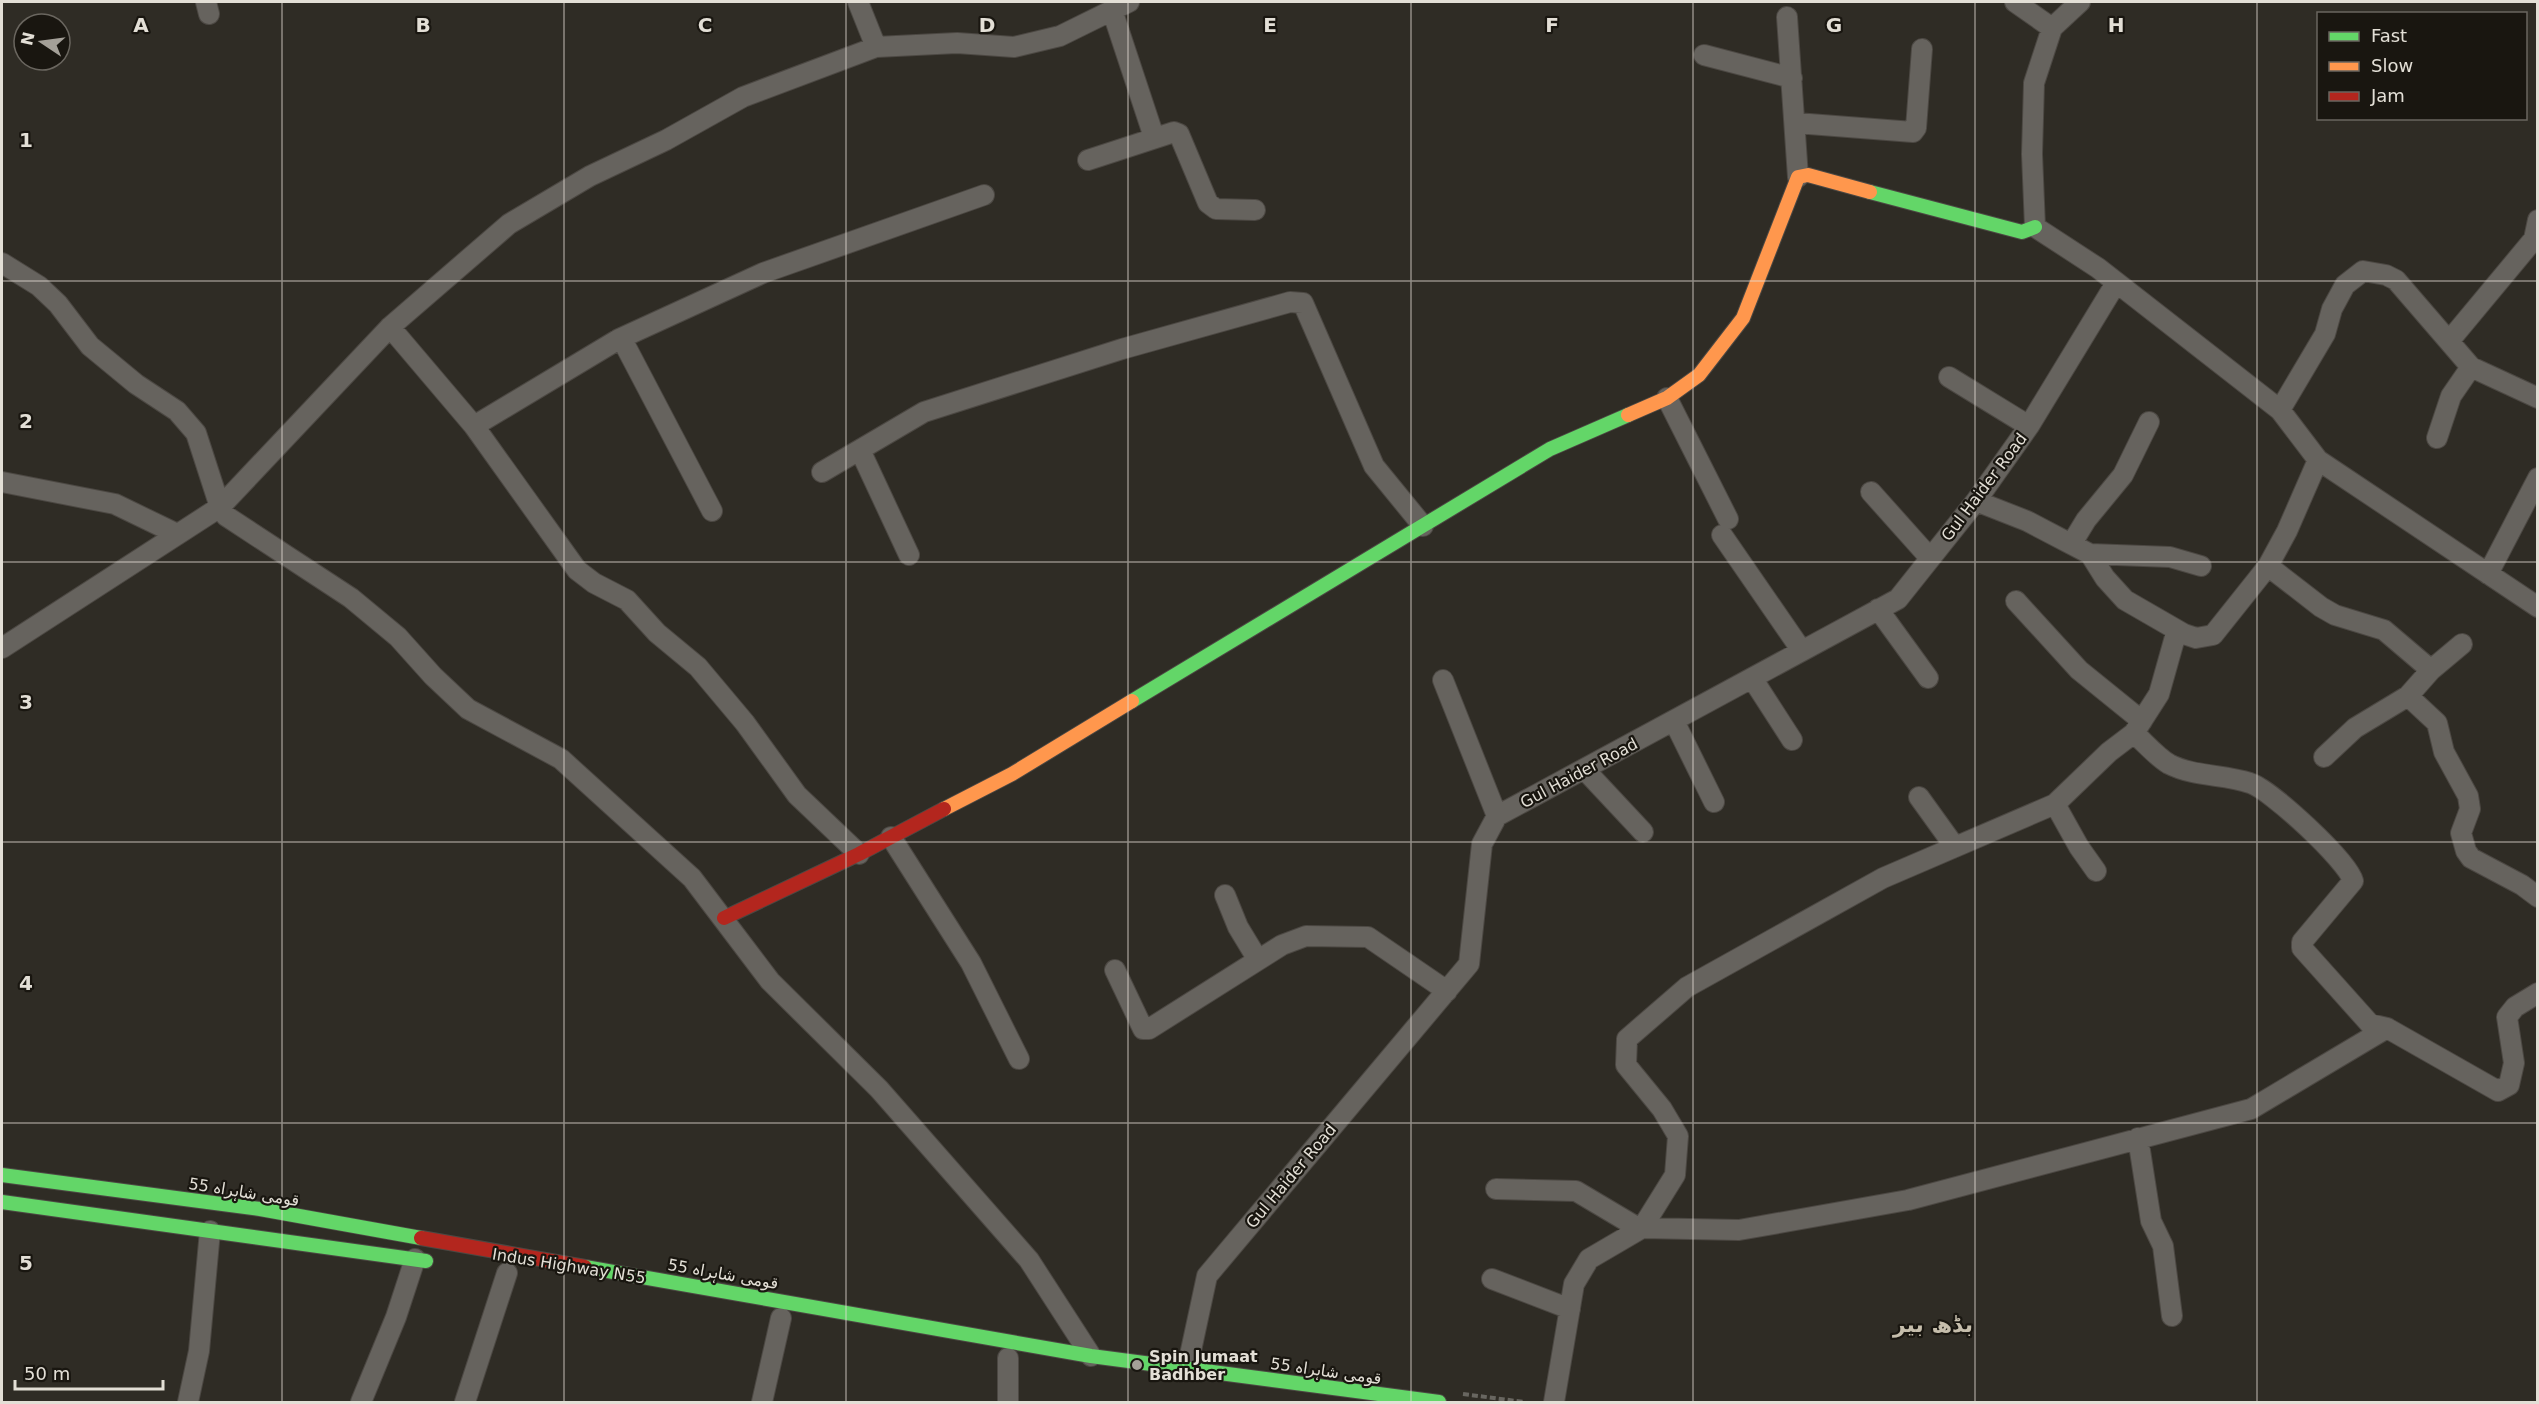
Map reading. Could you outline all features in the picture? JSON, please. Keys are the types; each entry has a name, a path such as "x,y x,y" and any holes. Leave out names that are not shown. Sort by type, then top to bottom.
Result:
{"main road":[{"path":"724,918 859,854 1012,774 1550,450 1667,398 1699,375 1743,318 1798,177 1808,175 2022,232 2035,227"},
{"name":"قومی شاہراہ 55","path":"2,1174 260,1209 1091,1356 1439,1402"},
{"path":"2,1202 438,1262"}],"street":[{"path":"858,2 876,47"},
{"path":"2014,2 2052,27"},
{"path":"2080,2 2052,27 2034,83 2032,154 2035,227 2098,268 2280,411 2318,460 2538,607"},
{"path":"2,648 220,507 390,327 509,224 590,176 666,140 743,97 876,47 957,43 1014,47 1060,36 1121,6 1154,137"},
{"path":"1787,17 1798,177"},
{"path":"1796,123 1913,132 1916,128 1922,49"},
{"path":"1704,55 1792,78"},
{"path":"1088,159 1174,132 1179,135 1208,203 1216,208 1255,210"},
{"path":"474,426 619,339 763,273 984,195"},
{"path":"2450,340 2534,239 2538,220"},
{"path":"2,263 39,286 58,304 90,346 136,384 177,411 196,433 220,507 226,516 351,598 398,636 433,676 468,709 561,759 692,878 770,981 879,1089 1029,1260 1091,1356"},
{"path":"2280,411 2325,334 2332,309 2346,285 2354,281 2361,272 2386,275 2396,280 2450,340 2470,367 2538,398"},
{"name":"Gul Haider Road","path":"1187,1369 1207,1276 1469,964 1482,844 1497,816 1898,599 1976,501 2029,426 2116,283"},
{"path":"822,472 924,412 1122,349 1290,302 1297,302 1303,303 1374,466 1423,526"},
{"path":"390,327 474,426 577,570 594,584 627,600 657,633 698,667 745,723 797,795 859,854"},
{"path":"619,339 626,347 712,511"},
{"path":"2437,438 2451,396 2470,367"},
{"path":"1949,377 2029,426"},
{"path":"1667,398 1725,527 1802,651"},
{"path":"2072,543 2086,520 2112,492 2123,475 2149,422"},
{"path":"860,450 909,555"},
{"path":"1976,501 2027,521 2090,554 2105,578 2125,600 2184,634 2196,638 2213,636 2268,566 2287,531 2318,460"},
{"path":"2488,574 2538,478"},
{"path":"2,483 115,504 177,534"},
{"path":"1871,492 1930,558"},
{"path":"2090,554 2170,557 2200,566"},
{"path":"2268,566 2321,607 2335,615 2384,630 2432,670"},
{"path":"2016,601 2079,670 2138,727 2167,763 2185,771 2253,783 2317,835 2351,872 2352,881 2302,942 2302,948 2370,1024 2387,1028 2498,1090 2509,1085 2514,1063 2507,1017 2515,1006 2538,993"},
{"path":"1878,609 1928,678"},
{"path":"1554,1402 1574,1284 1589,1259 1641,1228 1675,1175 1678,1136 1662,1109 1626,1065 1627,1039 1687,987 1883,878 2055,804 2138,727 2159,694 2175,637 2184,634"},
{"path":"2324,757 2355,728 2408,696 2432,670 2462,644"},
{"path":"1752,678 1792,740"},
{"path":"1443,680 1497,816"},
{"path":"2408,696 2437,723 2444,752 2468,796 2470,809 2461,833 2466,851 2471,858 2522,885 2538,897"},
{"path":"1674,721 1714,802"},
{"path":"1585,770 1643,832"},
{"path":"1919,797 1955,847"},
{"path":"2055,804 2079,847 2096,871"},
{"path":"891,837 971,963 1019,1059"},
{"path":"1225,895 1239,927 1258,960"},
{"path":"1115,970 1143,1029 1149,1029 1202,998 1282,945 1306,936 1368,937 1447,990"},
{"path":"1496,1189 1576,1191 1641,1228 1739,1230 1897,1202 2251,1109 2387,1028"},
{"path":"2138,1138 2151,1221 2163,1246 2172,1316"},
{"path":"188,1402 199,1351 210,1231"},
{"path":"361,1402 396,1317 415,1259"},
{"path":"465,1402 507,1273"},
{"path":"1492,1279 1570,1310"},
{"path":"762,1402 781,1318"},
{"path":"1008,1358 1008,1402"}],"traffic: fast":[{"path":"1870,192 2022,232 2035,227"},
{"path":"1132,701 1550,449 1628,415"},
{"path":"2,1175 260,1209 421,1238"},
{"path":"2,1202 426,1261"},
{"path":"585,1267 1091,1356 1439,1402"}],"traffic: slow":[{"path":"1628,415 1667,398 1699,375 1743,318 1798,177 1808,175 1870,192"},
{"path":"944,809 1012,774 1132,701"}],"traffic: jam":[{"path":"724,918 859,854 944,809"},
{"path":"421,1238 585,1267"}],"place":[{"name":"Spin Jumaat Badhber","path":"1137,1365"}],"district":[{"name":"بڈھ بیر","path":"1933,1324"}]}
